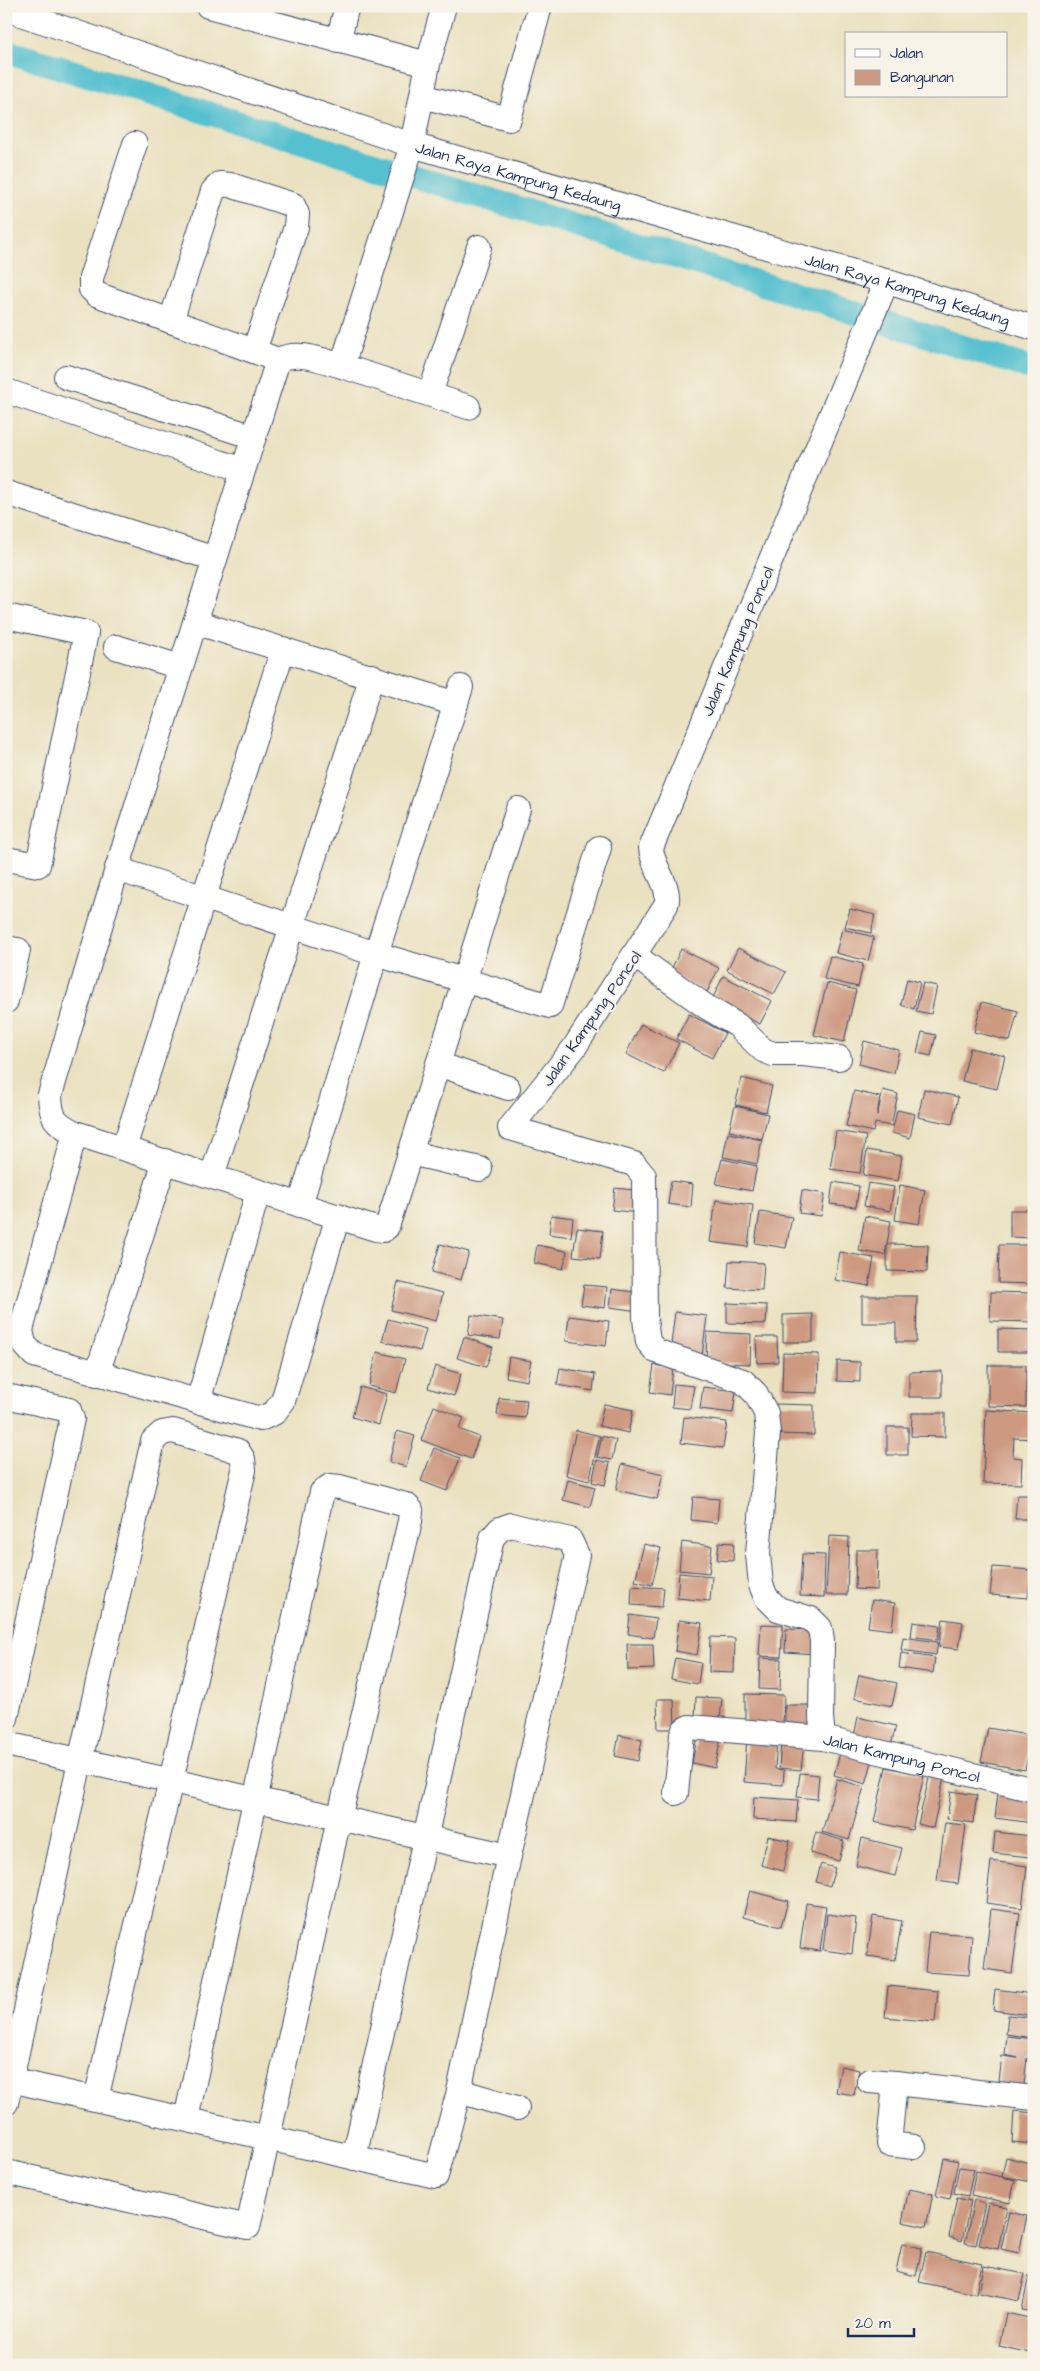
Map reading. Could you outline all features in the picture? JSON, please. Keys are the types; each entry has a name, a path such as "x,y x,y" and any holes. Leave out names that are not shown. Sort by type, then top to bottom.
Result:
{"street":[{"path":"208,6 428,64"},
{"path":"338,41 347,6"},
{"path":"342,366 410,150 428,64 444,6"},
{"path":"422,96 509,119 540,6"},
{"name":"Jalan Raya Kampung Kedaung","path":"6,9 410,150 883,288 1034,328"},
{"path":"135,144 91,278 91,289 96,294 278,360"},
{"path":"171,322 213,191 220,184 230,185 293,205 297,214 296,227 254,351"},
{"path":"430,394 479,247"},
{"name":"Jalan Kampung Poncol","path":"883,288 651,848 653,860 667,893 668,900 635,956 574,1048 510,1128 634,1164 640,1170 644,1176 645,1319 648,1342 656,1351 744,1381 756,1394 766,1413 768,1433 758,1554 761,1585 766,1597 778,1609 811,1619 820,1628 822,1641 821,1717 823,1738 1034,1790"},
{"path":"468,407 342,366 300,355 288,355 278,360 117,869 50,1095 51,1113 58,1124 75,1133 383,1230 387,1227 518,809"},
{"path":"66,377 254,438"},
{"path":"6,392 243,470"},
{"path":"6,493 215,559"},
{"path":"6,616 86,632 38,866 6,859"},
{"path":"195,622 372,676 459,696 376,954 300,1205"},
{"path":"116,647 180,667"},
{"path":"124,1148 202,898 283,650"},
{"path":"212,1176 372,676"},
{"path":"117,869 376,954 550,1006 599,848"},
{"path":"6,948 18,950 6,1001"},
{"path":"635,956 708,1008 737,1025 763,1050 774,1054 803,1054 839,1058"},
{"path":"438,1064 508,1088"},
{"path":"75,1133 20,1330 24,1344 34,1355 260,1419 274,1413 283,1401 338,1216"},
{"path":"410,1154 480,1169"},
{"path":"97,1374 165,1160"},
{"path":"198,1402 258,1192"},
{"path":"6,1396 69,1410 72,1418 6,1718"},
{"path":"6,2103 9,2079 153,1441 162,1433 173,1432 238,1451 243,1459 244,1470 96,2099"},
{"path":"6,2172 248,2227 339,1819 411,1510 406,1505 340,1487 330,1486 322,1492 186,2119"},
{"path":"9,2079 354,2158 436,2176 459,2091 509,1856 577,1555 570,1540 511,1525 500,1529 492,1538 354,2158"},
{"path":"676,1793 682,1735 684,1730 689,1727 823,1738"},
{"path":"6,1744 509,1856"},
{"path":"869,2081 1034,2098"},
{"path":"895,2083 889,2144 914,2146"},
{"path":"459,2091 518,2108"}],"building":[{"path":"850,909 875,915 871,933 845,927"},
{"path":"842,929 874,937 868,961 836,953"},
{"path":"738,948 786,972 774,994 727,970"},
{"path":"681,949 719,968 707,992 669,974"},
{"path":"830,956 863,964 858,987 824,979"},
{"path":"723,976 772,1001 760,1024 712,1000"},
{"path":"907,979 920,982 914,1009 901,1005"},
{"path":"827,983 856,990 844,1042 814,1035"},
{"path":"923,983 937,986 931,1014 916,1011"},
{"path":"982,1002 1018,1011 1010,1041 974,1032"},
{"path":"689,1014 725,1033 712,1058 676,1039"},
{"path":"641,1024 679,1043 664,1073 626,1054"},
{"path":"922,1032 936,1035 931,1056 917,1053"},
{"path":"864,1041 899,1050 894,1073 859,1064"},
{"path":"970,1048 1005,1056 997,1089 962,1081"},
{"path":"742,1078 772,1086 766,1112 735,1105"},
{"path":"924,1089 958,1097 952,1124 918,1117"},
{"path":"883,1090 898,1094 891,1126 875,1123 873,1132 846,1126 854,1091 880,1097 877,1116"},
{"path":"735,1106 768,1114 762,1139 729,1131"},
{"path":"897,1110 915,1114 910,1138 892,1133"},
{"path":"836,1131 866,1136 860,1173 830,1169"},
{"path":"728,1133 762,1140 757,1164 723,1157"},
{"path":"867,1150 902,1156 898,1181 863,1175"},
{"path":"722,1159 757,1166 752,1191 716,1184"},
{"path":"671,1181 693,1184 691,1207 668,1204"},
{"path":"833,1182 859,1186 856,1207 830,1204"},
{"path":"868,1183 894,1187 890,1211 864,1206"},
{"path":"900,1185 925,1190 919,1224 895,1220"},
{"path":"615,1188 642,1191 639,1213 612,1210"},
{"path":"802,1190 825,1194 821,1216 799,1213"},
{"path":"716,1200 753,1205 748,1247 710,1242"},
{"path":"1010,1210 1034,1210 1034,1238 1010,1237"},
{"path":"760,1212 792,1217 786,1248 755,1243"},
{"path":"551,1215 573,1218 571,1237 549,1234"},
{"path":"865,1216 891,1221 885,1255 859,1251"},
{"path":"577,1228 603,1231 600,1259 573,1256"},
{"path":"440,1244 469,1252 461,1280 432,1272"},
{"path":"887,1244 928,1245 927,1272 887,1271"},
{"path":"537,1245 567,1251 563,1269 534,1263"},
{"path":"999,1245 1034,1245 1034,1284 998,1283"},
{"path":"840,1252 874,1258 869,1286 835,1280"},
{"path":"729,1261 764,1263 762,1290 727,1288"},
{"path":"398,1282 443,1293 436,1321 391,1310"},
{"path":"584,1285 607,1287 605,1308 581,1305"},
{"path":"612,1289 640,1293 638,1311 610,1307"},
{"path":"991,1292 1034,1293 1034,1322 990,1321"},
{"path":"862,1296 917,1296 916,1342 896,1342 896,1323 862,1323"},
{"path":"727,1303 767,1305 766,1324 727,1323"},
{"path":"675,1312 707,1316 702,1356 670,1352"},
{"path":"813,1314 813,1342 783,1342 783,1315"},
{"path":"471,1315 503,1320 500,1339 468,1335"},
{"path":"569,1316 609,1321 606,1346 566,1341"},
{"path":"388,1319 426,1329 420,1351 382,1341"},
{"path":"998,1329 1034,1330 1034,1352 998,1352"},
{"path":"707,1332 751,1334 750,1364 706,1362"},
{"path":"464,1337 493,1347 486,1367 457,1358"},
{"path":"756,1337 777,1337 778,1362 757,1363"},
{"path":"377,1352 405,1359 396,1393 369,1386"},
{"path":"783,1353 819,1354 818,1393 782,1392"},
{"path":"509,1357 531,1361 527,1381 506,1377"},
{"path":"837,1361 860,1362 860,1382 837,1381"},
{"path":"654,1365 673,1368 670,1395 650,1392"},
{"path":"988,1365 1026,1365 1026,1407 988,1406"},
{"path":"435,1366 461,1374 454,1396 428,1388"},
{"path":"560,1368 595,1374 593,1391 557,1385"},
{"path":"942,1371 942,1397 909,1397 909,1372"},
{"path":"674,1384 694,1386 690,1409 672,1407"},
{"path":"360,1387 387,1394 379,1425 352,1417"},
{"path":"703,1387 736,1391 733,1413 700,1409"},
{"path":"499,1398 527,1400 525,1418 497,1415"},
{"path":"604,1404 633,1410 628,1433 599,1426"},
{"path":"776,1404 814,1405 814,1435 776,1434"},
{"path":"434,1406 464,1418 459,1429 479,1437 471,1459 421,1440"},
{"path":"986,1410 1034,1413 1034,1439 1014,1438 1013,1457 1022,1458 1021,1484 983,1483"},
{"path":"912,1413 945,1413 945,1437 911,1436"},
{"path":"684,1417 727,1422 723,1448 681,1443"},
{"path":"887,1427 908,1427 908,1455 887,1455"},
{"path":"576,1430 600,1436 589,1481 566,1475"},
{"path":"397,1431 415,1436 406,1467 389,1462"},
{"path":"602,1436 616,1440 612,1460 597,1457"},
{"path":"434,1448 460,1458 447,1491 421,1481"},
{"path":"597,1460 610,1463 605,1485 592,1482"},
{"path":"622,1464 663,1474 657,1499 616,1490"},
{"path":"568,1480 595,1487 590,1507 563,1500"},
{"path":"1017,1495 1034,1495 1034,1519 1015,1519"},
{"path":"693,1497 719,1499 717,1523 691,1520"},
{"path":"829,1536 849,1537 847,1595 826,1595"},
{"path":"682,1542 712,1546 709,1573 679,1570"},
{"path":"719,1542 734,1543 733,1561 717,1560"},
{"path":"644,1544 661,1548 652,1585 635,1581"},
{"path":"856,1550 878,1550 877,1590 855,1589"},
{"path":"802,1554 825,1555 824,1597 800,1596"},
{"path":"993,1567 1031,1570 1028,1598 990,1595"},
{"path":"679,1573 712,1576 710,1601 677,1598"},
{"path":"632,1586 664,1588 662,1607 631,1605"},
{"path":"872,1600 895,1603 892,1630 868,1627"},
{"path":"630,1615 656,1619 653,1638 628,1634"},
{"path":"943,1619 963,1622 959,1649 939,1647"},
{"path":"679,1620 702,1623 697,1655 675,1651"},
{"path":"913,1622 940,1626 938,1640 911,1636"},
{"path":"761,1624 783,1625 781,1657 759,1656"},
{"path":"786,1629 816,1630 815,1654 785,1652"},
{"path":"710,1637 735,1638 734,1673 709,1672"},
{"path":"903,1637 938,1642 936,1655 901,1650"},
{"path":"627,1644 653,1644 654,1669 628,1670"},
{"path":"901,1653 935,1658 933,1673 899,1668"},
{"path":"675,1658 701,1663 698,1684 671,1679"},
{"path":"760,1658 781,1659 780,1690 759,1689"},
{"path":"859,1675 897,1683 892,1706 854,1698"},
{"path":"745,1694 784,1695 783,1728 745,1727"},
{"path":"696,1697 722,1698 720,1720 695,1718"},
{"path":"657,1699 674,1699 675,1729 658,1729"},
{"path":"785,1705 811,1705 811,1733 785,1732"},
{"path":"858,1717 896,1726 891,1745 854,1736"},
{"path":"988,1728 1032,1736 1025,1770 981,1762"},
{"path":"619,1735 642,1740 638,1761 615,1756"},
{"path":"697,1737 720,1742 715,1768 692,1763"},
{"path":"747,1737 777,1739 775,1769 784,1770 783,1785 744,1782"},
{"path":"781,1741 804,1744 801,1770 779,1768"},
{"path":"840,1753 872,1762 866,1784 834,1775"},
{"path":"886,1767 924,1775 912,1830 874,1822"},
{"path":"800,1773 819,1775 817,1799 797,1797"},
{"path":"930,1774 944,1778 933,1828 918,1824"},
{"path":"837,1779 864,1787 849,1840 822,1832"},
{"path":"951,1791 977,1795 973,1823 947,1819"},
{"path":"998,1793 1034,1797 1033,1823 995,1818"},
{"path":"754,1797 798,1800 796,1822 753,1819"},
{"path":"945,1823 966,1825 958,1884 937,1881"},
{"path":"816,1832 844,1841 839,1861 810,1853"},
{"path":"995,1832 1032,1836 1030,1857 993,1853"},
{"path":"768,1836 790,1841 783,1871 761,1865"},
{"path":"862,1838 902,1848 895,1876 856,1866"},
{"path":"991,1861 1027,1866 1022,1908 986,1903"},
{"path":"821,1864 835,1868 830,1886 816,1882"},
{"path":"750,1891 788,1901 781,1927 743,1917"},
{"path":"806,1903 826,1906 820,1951 800,1948"},
{"path":"991,1909 1020,1913 1012,1973 984,1969"},
{"path":"827,1914 856,1918 852,1954 823,1950"},
{"path":"873,1916 902,1921 895,1960 867,1956"},
{"path":"929,1932 972,1935 969,1975 925,1972"},
{"path":"888,1986 938,1991 935,2022 885,2017"},
{"path":"995,1989 1032,1994 1029,2015 993,2010"},
{"path":"1008,2015 1034,2018 1034,2038 1006,2034"},
{"path":"1007,2036 1034,2039 1032,2059 1027,2058 1023,2093 998,2090 1002,2056 1018,2058 1005,2055"},
{"path":"841,2066 859,2070 854,2095 836,2092"},
{"path":"1014,2111 1034,2113 1034,2144 1012,2142"},
{"path":"1006,2157 1034,2164 1031,2182 1002,2176"},
{"path":"944,2158 958,2161 950,2199 936,2196"},
{"path":"959,2167 974,2169 968,2196 954,2193"},
{"path":"976,2171 1015,2180 1010,2203 971,2195"},
{"path":"909,2189 933,2194 926,2227 902,2222"},
{"path":"957,2198 971,2201 962,2241 949,2237"},
{"path":"974,2200 985,2203 976,2245 965,2243"},
{"path":"988,2203 1007,2207 998,2249 979,2245"},
{"path":"1009,2212 1027,2216 1019,2253 1001,2249"},
{"path":"902,2244 922,2248 916,2276 896,2271"},
{"path":"926,2252 982,2264 976,2294 919,2282"},
{"path":"984,2266 1025,2274 1019,2301 979,2293"},
{"path":"1029,2275 1034,2276 1034,2312 1022,2310"},
{"path":"1006,2313 1034,2319 1034,2354 999,2346"}],"waterway":[{"path":"6,51 1034,369"}]}
